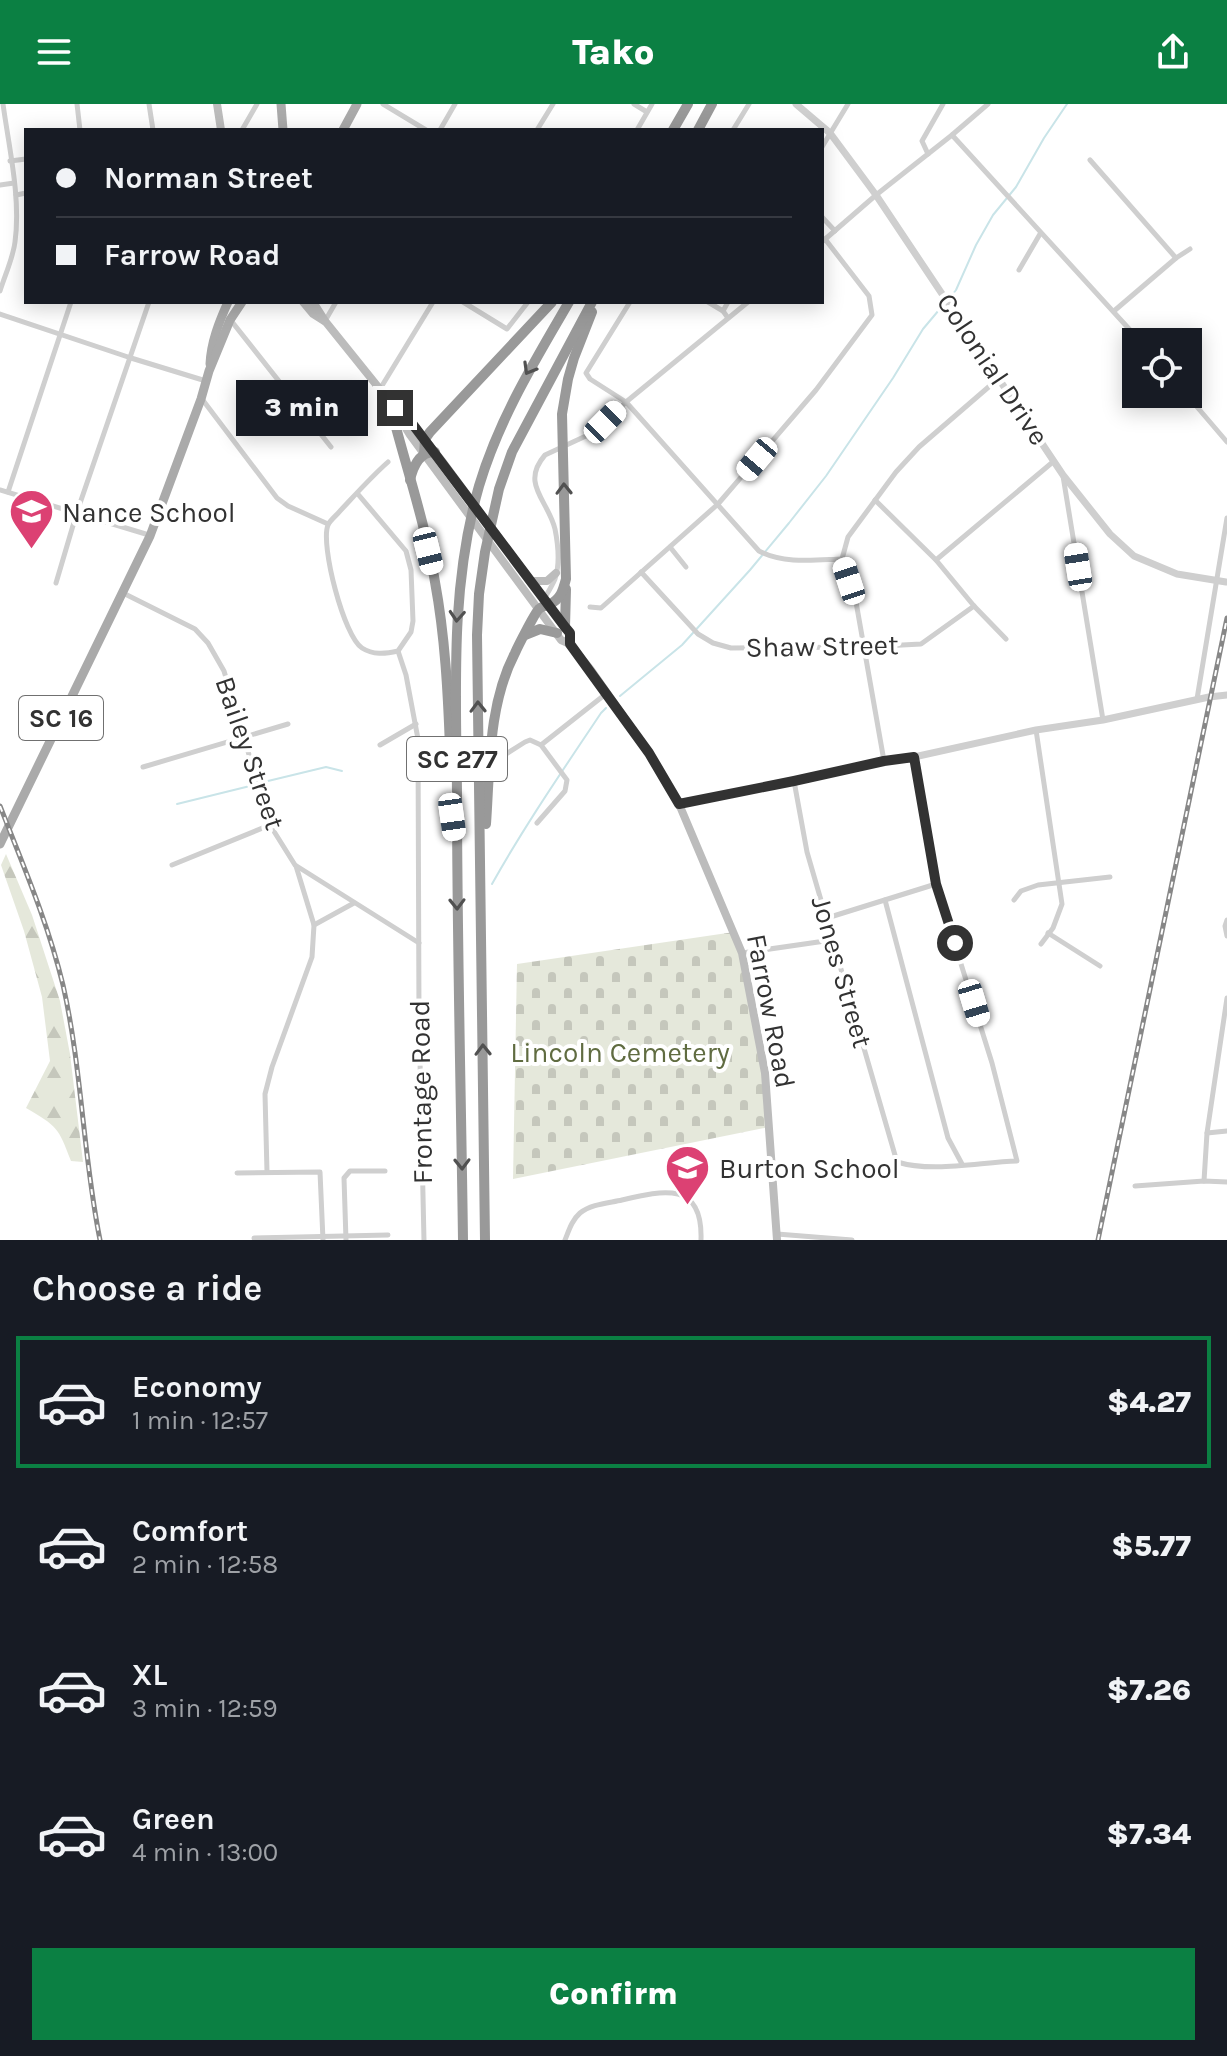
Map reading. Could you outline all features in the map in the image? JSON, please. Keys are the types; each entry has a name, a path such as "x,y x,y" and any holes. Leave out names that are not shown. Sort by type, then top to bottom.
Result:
{"highway":[{"path":"674,128 688,104"},
{"path":"699,128 712,104"},
{"path":"410,480 413,468 430,453 425,439 550,304"},
{"name":"SC 277","path":"463,1240 456,619 469,528 500,425 519,386 568,304"},
{"path":"525,635 540,629 561,630 562,414 568,379 594,304"},
{"name":"SC 277","path":"485,1240 479,594 499,489 512,452 594,304"},
{"path":"398,412 394,420 435,579 441,617 449,703 452,817 457,852"},
{"path":"481,869 496,709 514,653 544,604 560,597 561,576"}],"main road":[{"path":"217,104 221,128"},
{"path":"281,104 283,128"},
{"path":"344,128 357,104"},
{"name":"Farrow Road","path":"305,304 325,321"},
{"name":"Farrow Road","path":"314,304 398,412 402,422 448,469 511,552 561,630 570,633 570,644 649,753 679,804 742,953 765,1073 777,1237"},
{"name":"SC 16","path":"0,844 150,536 201,399 227,311"},
{"name":"Farrow Road","path":"398,412 408,418 425,439"},
{"name":"Farrow Road","path":"430,453 446,482 507,565 544,604"},
{"path":"531,580 547,581 561,576"}],"street":[{"path":"0,291 15,244 16,195 3,104"},
{"path":"77,104 80,128"},
{"path":"149,104 153,128"},
{"path":"243,128 257,104"},
{"path":"383,104 423,128"},
{"path":"441,128 455,104"},
{"path":"538,128 553,104"},
{"path":"634,104 647,112"},
{"path":"638,128 652,104"},
{"path":"734,128 749,104"},
{"name":"Colonial Drive","path":"796,104 830,133 876,195 1063,475 1110,534 1134,556 1177,574 1226,582"},
{"path":"824,144 848,104"},
{"path":"928,154 922,141 943,104"},
{"path":"824,239 988,104"},
{"path":"952,135 1129,328"},
{"path":"10,161 24,159"},
{"path":"1090,160 1176,258"},
{"path":"0,185 14,183"},
{"path":"16,195 24,193"},
{"path":"824,219 835,231"},
{"path":"1019,270 1040,234"},
{"path":"590,607 601,608 718,504 816,390 872,315 869,296 824,241"},
{"path":"1114,311 1190,249"},
{"path":"8,492 70,304"},
{"path":"56,583 148,304"},
{"path":"325,321 335,304"},
{"path":"380,389 432,304"},
{"path":"466,304 507,329 526,304"},
{"path":"629,304 586,373 590,379 626,402 759,551 787,560 842,559"},
{"path":"711,304 728,318"},
{"path":"723,311 727,304"},
{"path":"561,576 555,529 535,488 540,460 588,435 746,304"},
{"path":"227,311 331,447"},
{"path":"0,314 131,358 207,376"},
{"path":"884,761 856,602 842,559 848,537 896,472 919,447 999,378"},
{"path":"201,399 277,498 328,524"},
{"path":"1198,408 1227,442"},
{"path":"936,560 1055,460"},
{"path":"357,493 406,551 411,570 413,621 411,632 398,651 377,654 355,643 345,625 327,539 328,524 357,493 388,462"},
{"path":"1063,475 1103,720"},
{"path":"0,490 150,536"},
{"path":"875,500 936,560 1006,639"},
{"path":"1197,701 1227,518"},
{"path":"670,547 686,567"},
{"name":"Shaw Street","path":"641,572 698,634 713,643 731,648 921,644 974,606"},
{"name":"Bailey Street","path":"123,593 195,629 208,643 224,671 270,825 295,865 314,925 312,957 265,1094 267,1172"},
{"path":"380,745 416,724 398,651"},
{"path":"541,745 607,693"},
{"path":"679,804 1036,730 1227,695"},
{"path":"143,767 288,724"},
{"name":"Frontage Road","path":"416,724 424,1240"},
{"path":"1036,730 1062,904 1053,928 1041,944"},
{"path":"503,756 530,740 541,745 567,780 565,791 537,823"},
{"path":"885,900 948,1138 962,1164 1017,1161 992,1063 936,884 914,757"},
{"name":"Jones Street","path":"794,781 807,852 897,1162 910,1166 962,1164"},
{"path":"172,865 270,825"},
{"name":"Bailey Street","path":"295,865 420,943"},
{"path":"1014,900 1021,891 1038,885 1110,877"},
{"path":"827,918 936,884"},
{"path":"314,925 354,903"},
{"path":"1226,924 1227,936"},
{"path":"1048,933 1100,966"},
{"path":"742,953 832,940"},
{"path":"1204,1181 1207,1133 1227,998"},
{"path":"1207,1133 1227,1131"},
{"path":"345,1237 344,1178 350,1171 385,1171"},
{"path":"237,1173 320,1172 325,1237"},
{"path":"1135,1186 1227,1182"},
{"path":"565,1240 581,1212 668,1191 687,1197 697,1208 702,1224 701,1240"},
{"path":"254,1238 388,1235"},
{"path":"777,1237 852,1240"}],"green space":[{"path":"6,854 32,915 60,1001 70,1054 83,1162 71,1161 56,1129 26,1108 50,1061 42,997 1,865"},
{"name":"Lincoln Cemetery","path":"734,932 765,1073 769,1127 513,1179 517,964"}],"waterway":[{"path":"948,300 993,215 1016,187 1067,104"},
{"path":"620,696 682,645 789,523 826,476 923,329 944,304"},
{"path":"492,884 606,708"},
{"path":"268,781 326,767 342,771"},
{"path":"177,804 250,786"}],"railway":[{"path":"1098,1240 1227,618"},
{"path":"0,806 43,917 63,985 100,1240"}],"place":[{"name":"Nance School","path":"31,551"},
{"name":"Burton School","path":"688,1207"}],"route":[{"path":"395,408 408,418 442,461 570,633 570,644 649,753 679,804 914,757 936,884 955,943"}]}
